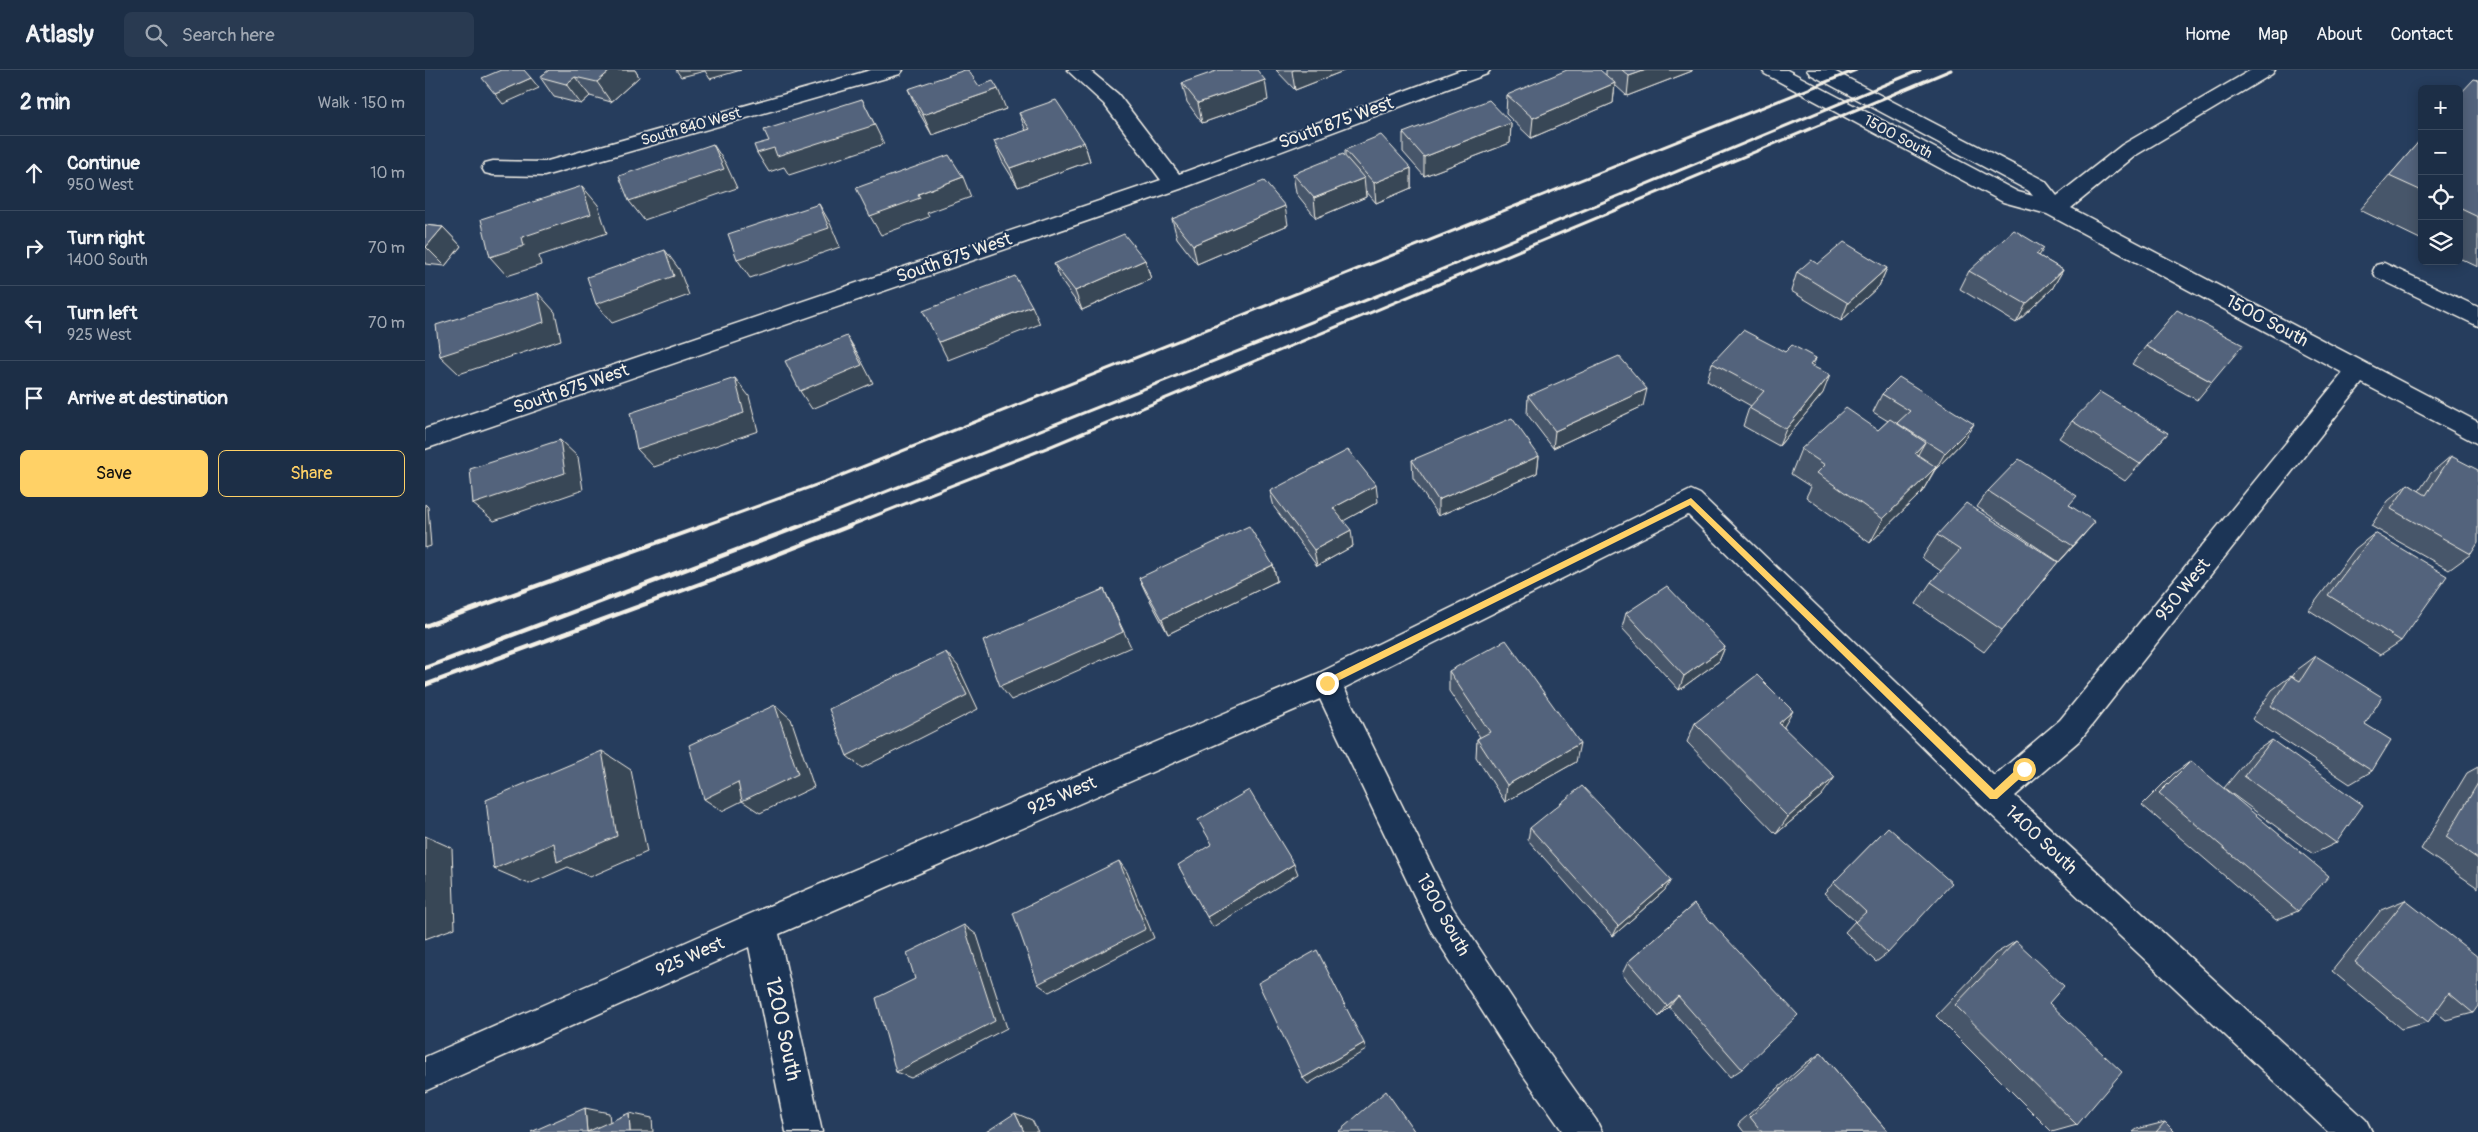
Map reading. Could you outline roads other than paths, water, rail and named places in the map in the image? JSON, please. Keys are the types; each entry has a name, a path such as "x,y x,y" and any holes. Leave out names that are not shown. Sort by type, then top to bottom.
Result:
{"street":[{"path":"1077,70 1111,99 1175,183"},
{"name":"South 875 West","path":"425,439 1175,183 1480,70"},
{"name":"1500 South","path":"1772,70 2011,197 2055,209 2478,434"},
{"name":"1500 South","path":"1817,70 2037,186 2055,209"},
{"path":"2055,209 2129,150 2265,70"},
{"name":"South 840 West","path":"493,168 544,169 890,71"},
{"path":"2384,271 2478,317"},
{"name":"950 West","path":"1993,796 2070,730 2359,370"},
{"name":"1400 South","path":"1691,501 1993,796 2355,1132"},
{"name":"925 West","path":"425,1074 761,925 1327,683 1691,501"},
{"name":"1300 South","path":"1327,683 1441,918 1533,1060 1584,1132"},
{"name":"1200 South","path":"761,925 804,1132"}],"railway":[{"path":"703,526 827,481 1856,70"},
{"path":"800,526 1414,281 1920,70"},
{"path":"849,526 1049,447 1951,70"},
{"path":"425,626 706,525"},
{"path":"425,668 803,525"},
{"path":"425,685 727,574 852,525"}]}
